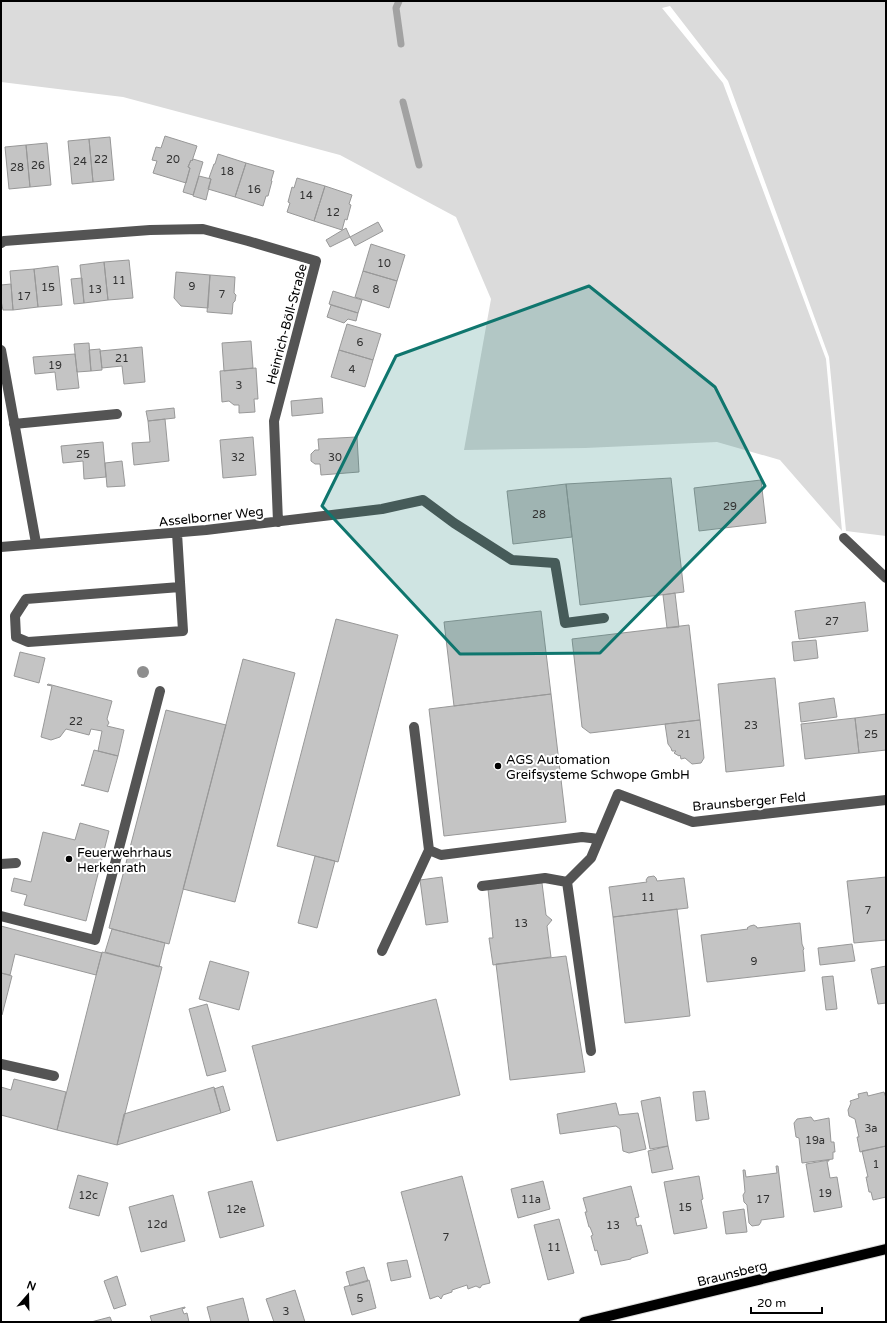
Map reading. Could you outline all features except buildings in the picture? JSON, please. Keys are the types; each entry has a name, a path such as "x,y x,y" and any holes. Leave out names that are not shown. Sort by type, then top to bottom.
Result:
{"main road":[{"name":"Braunsberg","path":"584,1322 886,1249"}],"street":[{"name":"Heinrich-Böll-Straße","path":"1,242 150,230 203,229 248,240 316,261 274,421 278,522"},
{"path":"1,350 36,543"},
{"path":"14,424 117,414"},
{"name":"Asselborner Weg","path":"1,547 36,543 177,533 278,522 382,509 423,500 454,523 512,560 555,563 566,623 604,618"},
{"path":"177,533 183,631 28,642 16,637 15,616 26,599 180,587"},
{"path":"844,538 886,578"},
{"path":"1,916 95,940 160,691"},
{"path":"382,950 429,850 414,727"},
{"name":"Braunsberger Feld","path":"599,839 618,794 693,822 886,800"},
{"path":"429,850 441,855 582,837 599,839 591,858 567,882"},
{"path":"1,864 16,863"},
{"path":"482,886 545,878 567,882"},
{"path":"567,882 591,1051"},
{"path":"1,1064 54,1076"}],"highlighted area":[{"path":"589,286 715,387 765,486 600,653 460,654 322,506 396,356"}],"shaded area":[{"path":"1,1 886,1 886,536 846,531 829,357 728,81 670,6 662,8 723,83 826,359 842,531 780,460 717,442 585,448 464,450 491,299 456,217 340,155 123,97 1,82"}],"waterway":[{"path":"399,1 396,8 401,44"},
{"path":"403,102 419,165"}],"place":[{"name":"AGS Automation Greifsysteme Schwope GmbH","path":"498,766"},
{"name":"Feuerwehrhaus Herkenrath","path":"69,859"}]}
